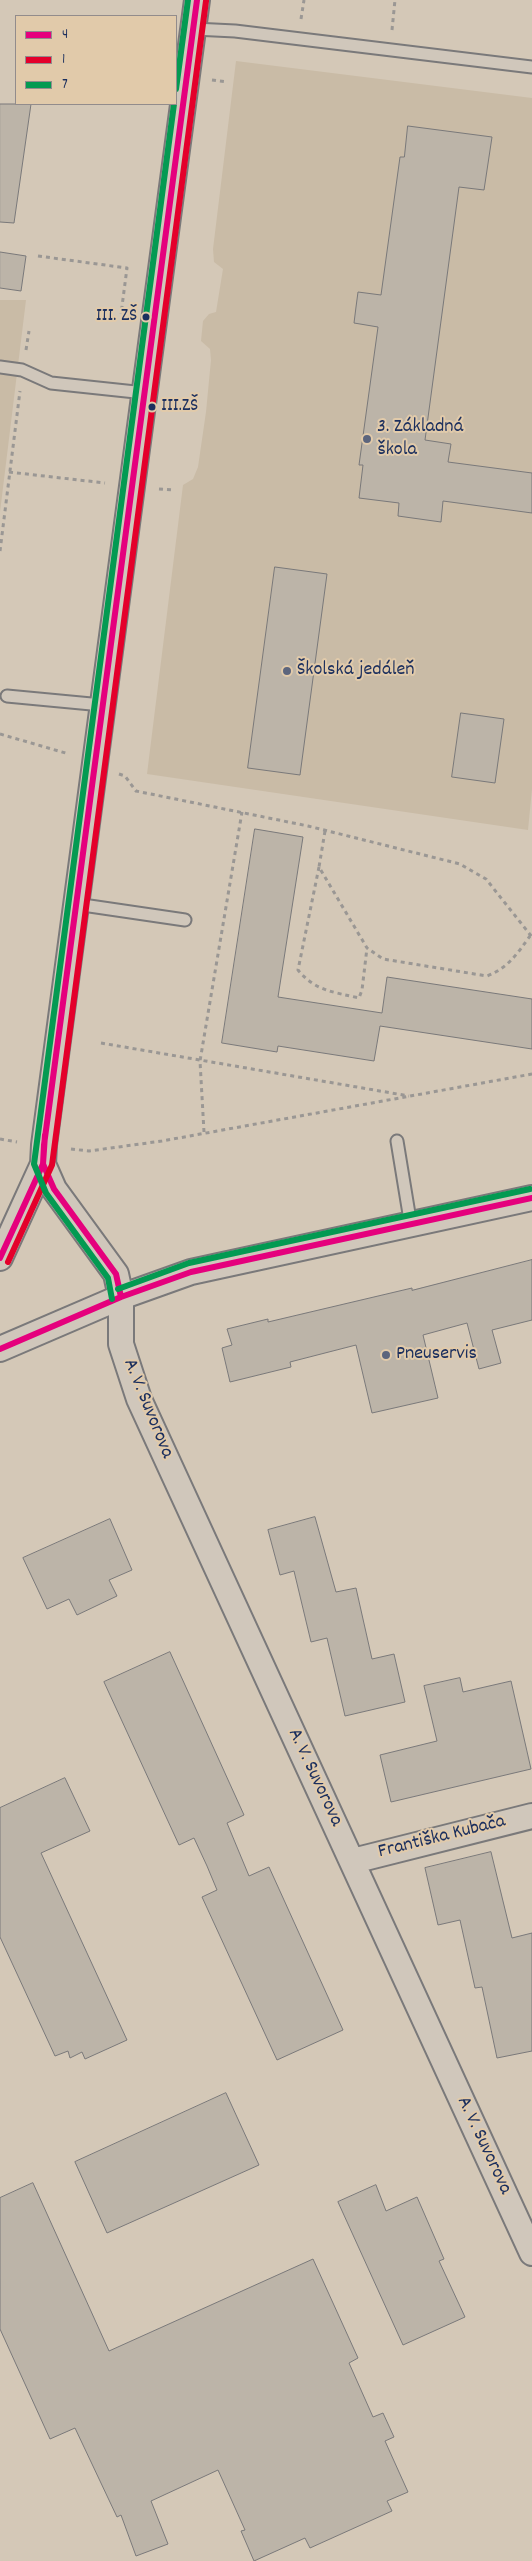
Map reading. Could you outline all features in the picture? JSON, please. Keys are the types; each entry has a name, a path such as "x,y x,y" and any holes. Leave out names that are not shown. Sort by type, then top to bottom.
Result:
{"street":[{"path":"0,1258 43,1164 102,705 197,0"},
{"name":"A. V. Suvorova","path":"43,1164 54,1189 116,1274 121,1297 122,1344 139,1399 532,2254"},
{"path":"0,1349 121,1297 191,1272 411,1226 532,1198"},
{"name":"Františka Kubača","path":"353,1861 532,1816"}],"lane":[{"path":"194,29 235,31 532,67"},
{"path":"0,367 22,370 51,383 144,393"},
{"path":"7,696 102,705"},
{"path":"76,904 185,920"},
{"path":"397,1141 411,1226"}],"path":[{"path":"211,80 227,82"},
{"path":"38,256 127,268 121,314"},
{"path":"0,551 22,370 30,331"},
{"path":"9,472 113,484"},
{"path":"157,489 173,490"},
{"path":"136,791 242,812 460,864 486,879 531,937 512,961 498,971 486,976 383,959 367,948 319,867"},
{"path":"204,1132 200,1061 242,812"},
{"path":"325,831 298,970 307,982 323,990 359,998 362,990 367,948"},
{"path":"101,1043 411,1096"},
{"path":"71,1149 89,1151 162,1141 532,1074"},
{"path":"0,1139 23,1142"}],"shaded area":[{"name":"3. Základná škola","path":"236,61 532,98 532,789 528,830 147,774 183,485 193,479 198,467 206,412 211,360 210,349 201,341 203,321 209,314 216,312 223,269 214,262 213,249"},
{"path":"0,300 26,300 0,512"}],"building":[{"path":"0,104 31,105 14,223 0,222"},
{"path":"408,126 492,137 484,190 459,187 425,440 451,444 448,462 532,473 532,513 443,501 441,522 398,516 399,503 359,498 363,465 359,465 378,327 354,323 356,307 358,292 381,295 400,157 404,157"},
{"path":"0,252 26,256 21,291 0,288"},
{"name":"Školská jedáleň","path":"275,567 327,574 300,775 248,768"},
{"path":"461,713 504,719 495,783 452,777"},
{"path":"255,829 303,837 278,997 382,1013 387,977 532,999 532,1049 380,1026 374,1061 278,1046 277,1052 222,1043"},
{"path":"532,1260 532,1320 492,1330 501,1363 479,1369 467,1323 423,1335 438,1398 372,1413 356,1345 290,1362 291,1367 230,1382 222,1348 232,1345 227,1329 268,1319 268,1322 412,1288 412,1290"},
{"path":"315,1517 336,1592 356,1588 372,1659 394,1654 405,1702 345,1716 327,1638 311,1642 294,1571 280,1575 268,1530"},
{"path":"110,1519 132,1570 109,1580 117,1596 77,1615 69,1599 47,1609 23,1558"},
{"path":"170,1652 244,1815 227,1823 249,1876 269,1867 343,2030 277,2060 202,1897 217,1890 207,1866 194,1838 179,1845 104,1682"},
{"path":"460,1678 463,1692 511,1681 531,1769 391,1802 380,1755 437,1741 424,1686"},
{"path":"65,1778 90,1831 41,1853 127,2040 85,2059 82,2052 70,2058 68,2051 55,2056 0,1937 0,1808"},
{"path":"491,1852 512,1938 532,1933 532,2051 497,2058 482,1987 475,1988 460,1920 438,1925 425,1868"},
{"path":"226,2093 259,2165 107,2233 75,2162"},
{"path":"33,2183 109,2351 313,2259 358,2358 349,2363 373,2417 383,2413 394,2437 385,2441 408,2492 387,2501 392,2511 310,2548 305,2538 254,2561 241,2531 245,2530 218,2470 151,2501 168,2544 136,2556 121,2515 117,2517 75,2428 50,2439 0,2329 0,2198"},
{"path":"376,2185 386,2211 417,2197 444,2259 439,2261 465,2317 403,2345 338,2202"}],"transit line":[{"name":"7","path":"178,74 188,0"},
{"name":"4","path":"121,1297 116,1274 54,1189 43,1164 44,1145 197,0"},
{"name":"1","path":"8,1262 52,1165 206,1"},
{"name":"7","path":"112,1299 108,1278 46,1193 34,1164 174,105"},
{"name":"4","path":"0,1258 43,1164 45,1135"},
{"name":"7","path":"118,1289 189,1263 530,1189"},
{"name":"4","path":"0,1349 121,1297 191,1272 532,1198"}],"place":[{"name":"III. ZŠ","path":"146,317"},
{"name":"III.ZŠ","path":"152,407"},
{"name":"3. Základná škola","path":"367,439"},
{"name":"Školská jedáleň","path":"287,671"},
{"name":"Pneuservis","path":"386,1355"}]}
